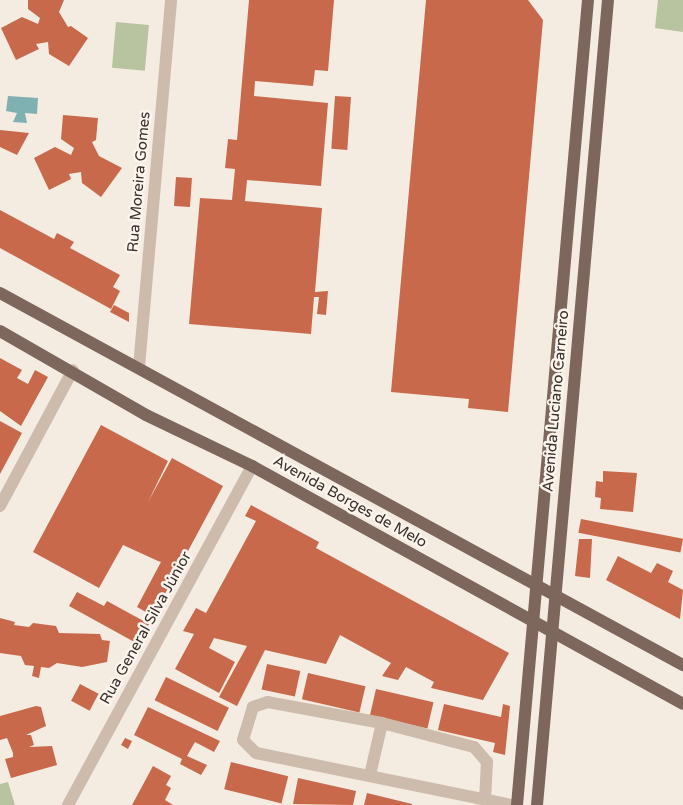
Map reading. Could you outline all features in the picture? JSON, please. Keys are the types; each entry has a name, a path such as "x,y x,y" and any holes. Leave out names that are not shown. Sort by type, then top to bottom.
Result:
{"main road":[{"name":"Avenida Luciano Carneiro","path":"517,805 588,0"},
{"name":"Avenida Luciano Carneiro","path":"537,805 608,0"},
{"name":"Avenida Borges de Melo","path":"0,293 139,367 536,587 683,665"},
{"name":"Avenida Borges de Melo","path":"0,331 73,370 146,415 252,466 683,704"}],"street":[{"name":"Rua Moreira Gomes","path":"139,367 171,0"},
{"path":"0,506 73,370"},
{"name":"Rua General Silva Júnior","path":"68,805 252,466"},
{"path":"485,798 487,762 474,747 382,723 259,703 253,707 244,740 256,754 370,775 512,805"},
{"path":"370,775 382,723"}],"green space":[{"path":"658,0 683,0 683,32 655,28"},
{"path":"116,22 149,25 145,71 112,68"},
{"path":"8,782 15,805 0,805 0,784"}],"water":[{"path":"8,96 38,98 37,114 25,113 27,123 13,122 17,113 6,111"}],"building":[{"path":"28,0 64,0 59,12 68,27 71,26 88,38 69,66 49,54 48,42 36,44 39,49 16,60 1,28 22,17 38,24 40,18 28,9"},
{"path":"249,0 334,0 328,71 315,70 313,86 255,81 254,96 328,103 321,186 247,180 245,201 322,208 315,292 328,291 326,315 317,314 319,297 314,297 311,334 189,324 200,198 232,200 235,169 225,168 228,139 237,140"},
{"path":"426,0 528,0 543,20 508,412 468,408 469,399 391,392"},
{"path":"335,96 351,97 347,150 331,149"},
{"path":"63,115 98,118 96,140 92,142 99,156 122,168 101,197 82,183 81,172 69,174 71,179 49,190 34,158 55,147 71,155 74,148 61,139"},
{"path":"0,130 29,133 17,155 0,147"},
{"path":"176,177 192,178 190,207 174,206"},
{"path":"0,210 54,239 57,233 74,242 70,248 120,275 113,287 120,291 111,309 0,248"},
{"path":"114,305 129,313 129,322 110,312"},
{"path":"0,358 22,370 17,378 28,384 35,370 48,377 21,426 0,411"},
{"path":"0,421 22,433 0,474"},
{"path":"101,425 168,461 148,502 172,458 223,486 153,616 137,607 161,562 123,545 99,588 33,552"},
{"path":"603,471 637,473 633,512 600,509 601,498 595,497 596,481 603,482"},
{"path":"251,505 319,542 316,548 509,653 483,700 431,688 434,682 406,667 398,680 382,676 391,663 340,635 326,664 265,650 237,706 219,697 247,646 214,638 209,648 235,662 219,693 175,669 194,634 183,631 196,608 206,613 256,521 245,516"},
{"path":"581,519 683,539 680,553 578,533"},
{"path":"579,539 592,539 590,578 575,576"},
{"path":"618,556 651,573 657,563 673,571 668,582 683,590 680,619 606,580"},
{"path":"77,592 104,606 107,601 149,624 138,644 69,606"},
{"path":"0,618 15,622 14,625 29,627 33,623 56,626 59,633 100,634 102,640 110,641 107,662 82,667 57,663 49,668 41,667 39,678 32,676 34,666 25,665 21,656 0,653"},
{"path":"267,664 300,671 295,697 262,689"},
{"path":"308,673 365,686 359,713 302,699"},
{"path":"166,677 229,708 218,731 155,700"},
{"path":"80,684 99,694 90,711 71,701"},
{"path":"376,689 433,702 427,729 370,715"},
{"path":"106,692 110,696 106,700 102,696"},
{"path":"444,704 501,717 503,704 510,706 505,755 493,752 495,743 438,730"},
{"path":"36,706 41,707 46,726 26,735 31,735 34,745 29,747 52,746 57,765 11,778 5,759 13,757 13,753 7,738 0,740 0,716"},
{"path":"148,707 220,741 214,752 195,742 187,756 207,765 201,775 180,764 182,759 134,735"},
{"path":"125,738 132,741 128,749 121,745"},
{"path":"231,762 288,776 281,803 224,789"},
{"path":"153,766 171,776 166,785 171,788 165,800 173,805 132,805"},
{"path":"298,778 356,791 353,805 293,804"},
{"path":"367,793 412,804 412,805 364,805"}]}
